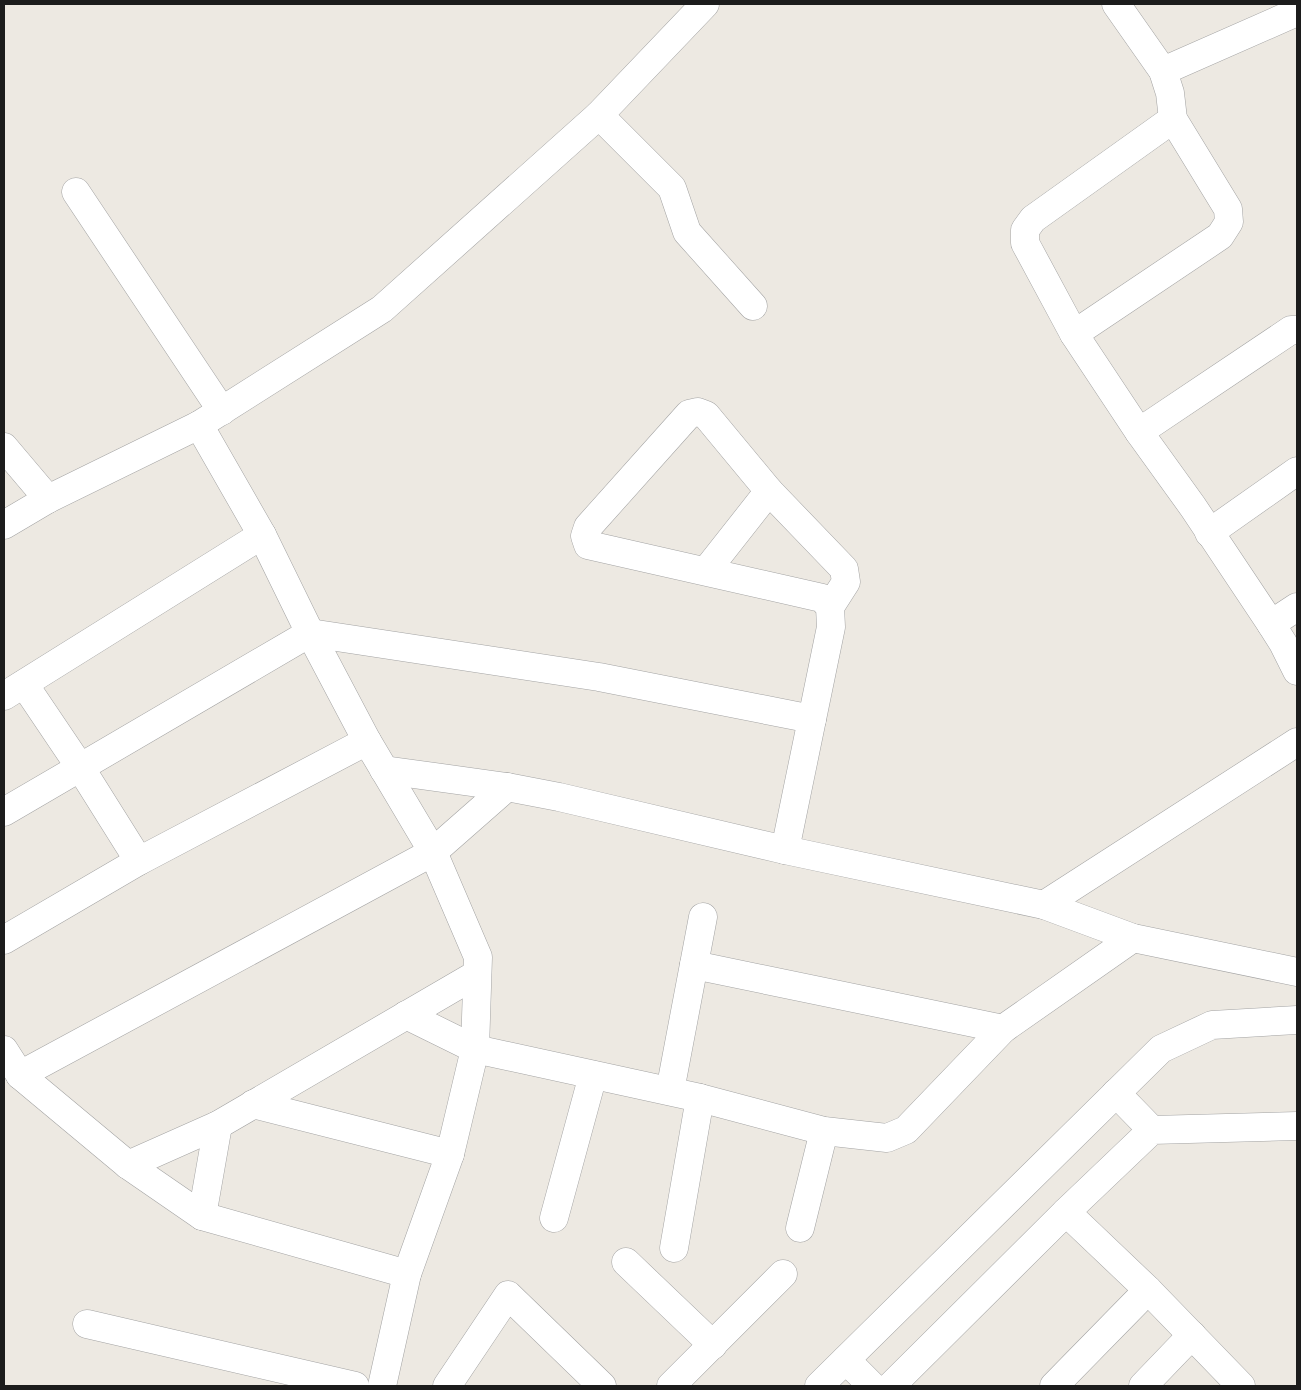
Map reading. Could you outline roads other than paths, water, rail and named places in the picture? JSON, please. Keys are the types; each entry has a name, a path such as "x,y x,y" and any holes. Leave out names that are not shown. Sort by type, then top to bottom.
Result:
{"street":[{"path":"4,525 48,499 199,425 382,308 599,115 705,4"},
{"path":"1074,334 1220,236 1229,222 1228,209 1173,119 1170,93 1163,71 1116,4"},
{"path":"1163,71 1297,12"},
{"path":"599,115 672,188 687,232 753,306"},
{"path":"1173,119 1033,218 1025,230 1026,244 1074,334 1139,432 1284,634 1297,671"},
{"path":"76,192 222,411"},
{"path":"1139,432 1291,330 1297,330"},
{"path":"785,850 831,627 830,607 846,582 844,569 769,491 706,415 698,412 689,414 588,527 585,536 588,545 822,598 830,607"},
{"path":"199,425 262,535 310,634 367,741 433,852 478,957 475,1049 450,1154 407,1274 382,1386"},
{"path":"4,447 48,499"},
{"path":"1209,532 1297,471"},
{"path":"706,571 769,491"},
{"path":"139,862 80,767 14,690 262,535"},
{"path":"1284,634 1297,607"},
{"path":"4,812 310,634 599,677 812,719"},
{"path":"4,940 139,862 367,741"},
{"path":"1044,905 1297,742"},
{"path":"384,770 507,787 559,797 785,850 1044,905 1133,938 1297,972"},
{"path":"20,1075 433,852 507,787"},
{"path":"670,1092 703,917"},
{"path":"406,1015 475,1049 700,1098 824,1131 887,1138 906,1130 1002,1029 1133,938"},
{"path":"694,965 1002,1029"},
{"path":"128,1166 218,1125 477,974"},
{"path":"819,1386 1161,1049 1212,1025 1297,1020"},
{"path":"4,1050 20,1075 128,1166 202,1216 407,1274"},
{"path":"554,1218 593,1075"},
{"path":"1116,1093 1152,1130"},
{"path":"674,1248 700,1098"},
{"path":"253,1104 450,1154"},
{"path":"202,1216 218,1125"},
{"path":"891,1386 1066,1212 1152,1130 1297,1126"},
{"path":"800,1228 824,1131"},
{"path":"1066,1212 1148,1290 1241,1386"},
{"path":"626,1262 713,1344"},
{"path":"671,1386 783,1274"},
{"path":"1054,1386 1148,1290"},
{"path":"447,1386 508,1295 590,1382"},
{"path":"87,1324 355,1386"},
{"path":"1143,1386 1192,1335"},
{"path":"846,1360 872,1386"}]}
